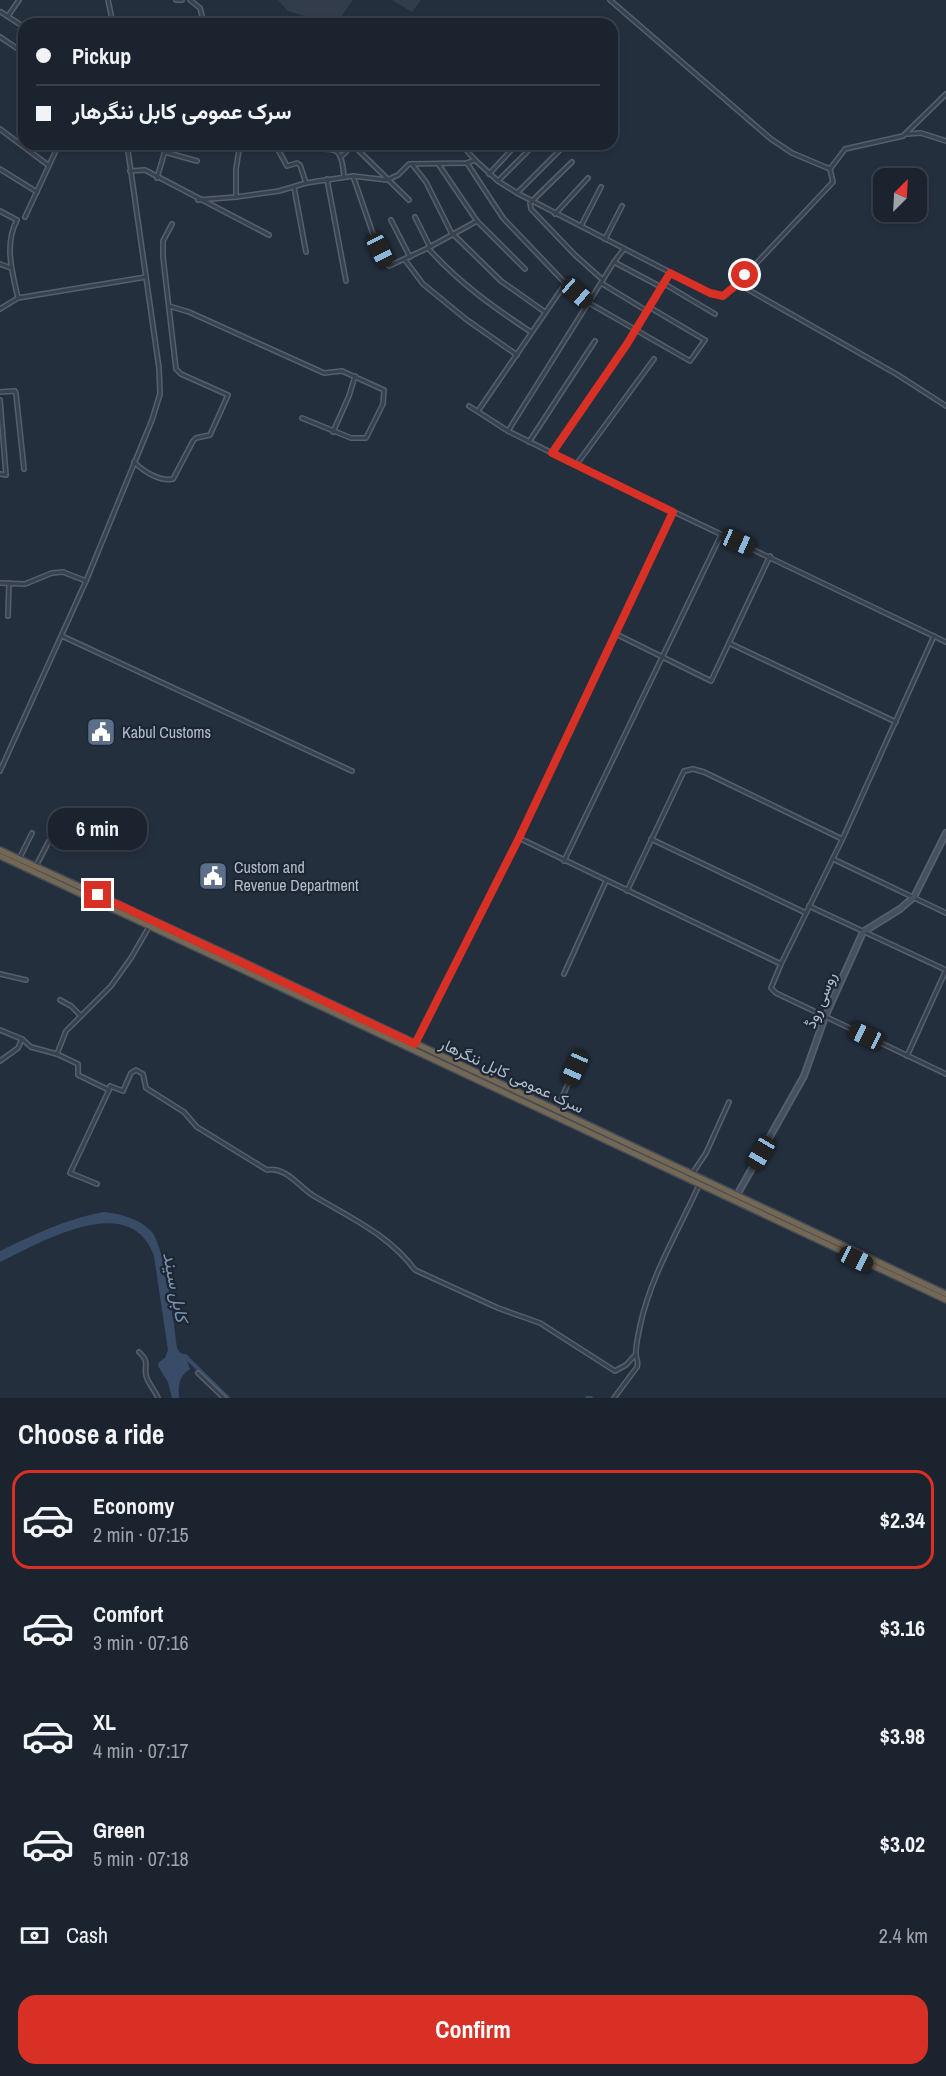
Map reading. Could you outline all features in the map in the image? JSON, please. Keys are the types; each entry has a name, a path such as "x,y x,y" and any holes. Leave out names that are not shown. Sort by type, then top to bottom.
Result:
{"highway":[{"name":"سرک عمومی کابل ننگرهار","path":"0,850 556,1111 699,1185 946,1300"},
{"name":"سرک عمومی کابل ننگرهار","path":"0,856 250,972 412,1051 692,1174 946,1294"}],"main road":[{"path":"864,932 900,909 914,897 946,833"},
{"name":"روسی روڈ","path":"737,1195 804,1076 825,1017 864,932"}],"street":[{"path":"8,16 20,0"},
{"path":"108,0 112,18"},
{"path":"176,0 182,0"},
{"path":"190,0 200,8 202,18"},
{"path":"610,0 771,139 792,153 830,169"},
{"path":"1,12 18,23"},
{"path":"0,37 18,49"},
{"path":"466,150 489,174 517,193 670,273 717,296 723,296 833,182 830,169 845,149 903,136 946,94"},
{"path":"0,129 18,142"},
{"path":"905,134 921,133 946,141"},
{"path":"28,150 48,165"},
{"path":"25,217 56,150"},
{"path":"0,771 86,581 152,420 160,394 159,368 128,150"},
{"path":"236,198 236,169 239,150"},
{"path":"278,150 287,166 297,163 300,165 306,183"},
{"path":"334,150 341,157 345,177"},
{"path":"341,157 348,150"},
{"path":"358,150 409,200"},
{"path":"489,174 511,150"},
{"path":"498,181 529,150"},
{"path":"517,193 560,150"},
{"path":"157,178 165,152 197,161"},
{"path":"198,200 236,198 327,179 353,176 387,180 394,178 412,164 440,165 467,163 475,160"},
{"path":"467,163 503,218 565,283 589,303 690,361 705,340 602,282 531,209 530,203 572,162"},
{"path":"412,164 426,182 453,234 501,281 545,312"},
{"path":"440,165 477,221 525,268"},
{"path":"0,169 37,192"},
{"path":"130,171 145,170 198,200 269,235"},
{"path":"353,176 374,237 387,263 393,266 477,221"},
{"path":"555,214 588,178"},
{"path":"327,179 346,281"},
{"path":"294,187 306,252"},
{"path":"580,226 601,187"},
{"path":"604,239 622,206"},
{"path":"0,210 17,220 9,238 11,268 18,297"},
{"path":"415,217 429,248 443,266 479,297 531,333"},
{"path":"391,220 410,257"},
{"path":"134,462 148,473 169,480 173,479 193,441 196,438 210,435 228,395 181,374 176,369 164,274 163,242 172,224"},
{"path":"508,430 624,249"},
{"path":"405,260 423,284 467,320 517,355"},
{"path":"614,262 661,287"},
{"path":"0,264 11,268"},
{"path":"552,453 636,330 670,273"},
{"path":"0,309 18,297 146,277"},
{"path":"478,411 565,283"},
{"path":"663,283 715,314"},
{"path":"735,286 740,285 898,375 946,406"},
{"path":"169,306 189,312 324,373 342,371 384,390 383,404 366,438 351,438 302,418"},
{"path":"529,442 595,341"},
{"path":"576,465 654,359"},
{"path":"333,432 349,396 354,376"},
{"path":"0,392 15,391 16,394 24,469"},
{"path":"0,399 6,475 0,474"},
{"path":"469,406 529,442 946,642"},
{"path":"0,465 6,465"},
{"path":"412,1051 519,838 673,512"},
{"path":"564,861 722,535"},
{"path":"616,634 711,681 770,556"},
{"path":"0,583 24,584 52,573 63,572 86,581"},
{"path":"8,616 9,583"},
{"path":"62,636 352,771"},
{"path":"934,636 842,840 771,988 776,993 946,1074"},
{"path":"729,643 896,722"},
{"path":"627,891 684,771 693,769 704,772 842,840"},
{"path":"19,859 32,833"},
{"path":"519,838 781,964"},
{"path":"651,838 806,913"},
{"path":"36,866 50,841"},
{"path":"833,859 946,913"},
{"path":"564,974 606,881"},
{"path":"809,906 946,970 907,1056"},
{"path":"57,1054 66,1031 111,986 149,927"},
{"path":"0,974 26,980"},
{"path":"60,1000 71,1006 81,1016"},
{"path":"0,1030 22,1039 30,1047 57,1054 78,1064 78,1075 109,1090"},
{"path":"0,1061 18,1048 22,1039"},
{"path":"556,1111 575,1068"},
{"path":"97,1184 70,1173 110,1086 123,1090 131,1073 136,1070 143,1074 146,1088 184,1112 197,1127 267,1170 272,1169 283,1173 312,1195 375,1231 409,1261 415,1270 498,1308 540,1323 615,1371 626,1365 636,1354"},
{"path":"692,1174 706,1153 729,1102"},
{"path":"614,1398 637,1367 636,1354 640,1326 654,1283 668,1246 699,1185"},
{"path":"139,1352 145,1358 146,1375 158,1398"},
{"path":"198,1373 224,1398"}],"shaded area":[{"path":"278,0 353,0 340,18 311,18 288,11"},
{"path":"392,0 421,0 412,12"}],"water":[{"path":"104,1212 123,1215 135,1220 151,1231 156,1239 168,1286 177,1348 180,1353 189,1357 186,1358 190,1369 180,1381 179,1398 172,1398 168,1382 158,1366 168,1350 154,1256 142,1236 126,1226 106,1223 84,1226 38,1243 0,1262 0,1251 12,1245 64,1223"}],"waterway":[{"path":"185,1356 228,1398"}],"place":[{"name":"Kabul Customs","path":"101,732"},
{"name":"Custom and Revenue Department","path":"213,876"}],"route":[{"path":"98,895 415,1044 519,838 673,512 552,453 627,344 670,273 717,296 723,296 745,275"}],"water label":[{"name":"کابل سيند","path":"176,1287"}]}
